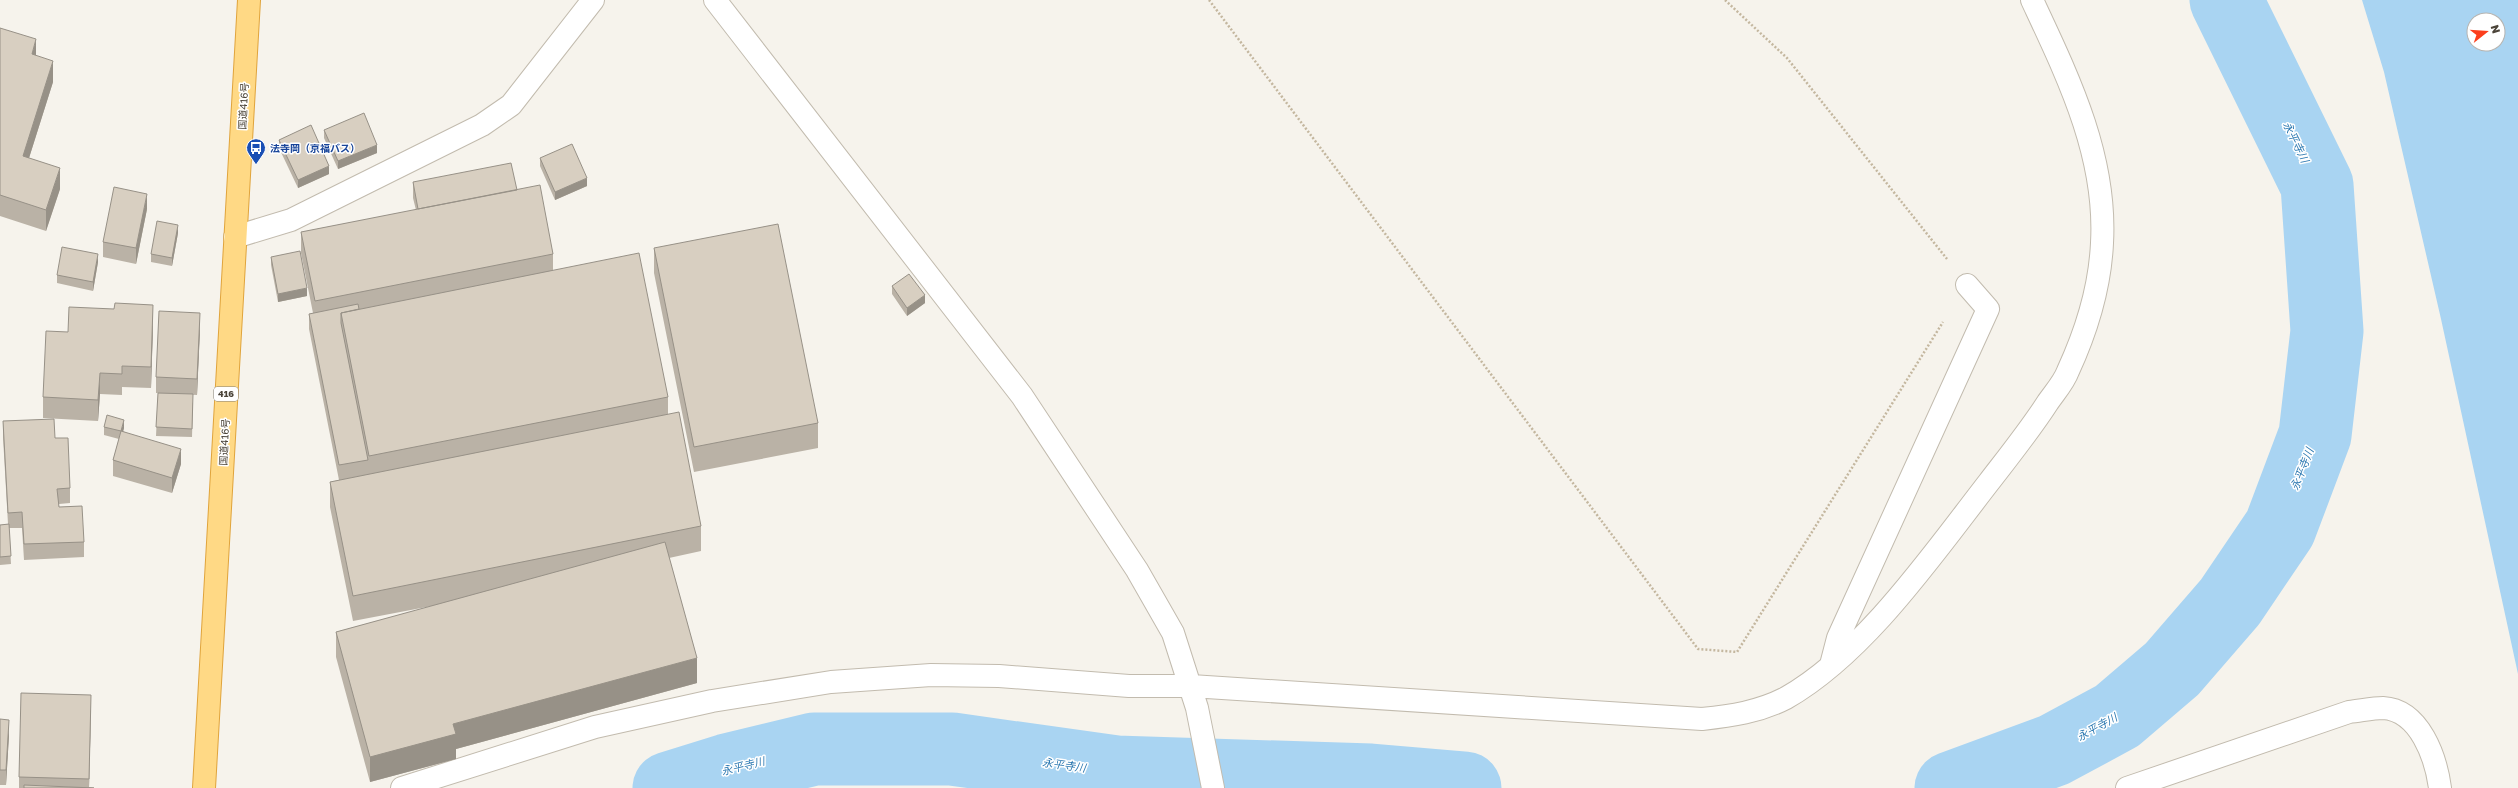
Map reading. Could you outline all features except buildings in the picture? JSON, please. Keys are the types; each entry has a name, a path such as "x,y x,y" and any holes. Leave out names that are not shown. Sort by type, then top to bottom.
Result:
{"highway":[{"name":"国道416号","path":"204,788 249,0"}],"street":[{"path":"235,237 291,220 482,125 512,105 592,0"},
{"path":"715,0 1022,396 1137,570 1173,633 1197,708 1214,788"},
{"path":"402,788 595,727 712,701 831,682 931,675 999,676 1129,686 1191,686 1702,719 1741,715 1785,698 1831,666 1897,600 2027,433 2068,373 2092,310 2102,244 2100,192 2089,136 2071,83 2032,0"},
{"path":"1831,666 1838,638 1988,309 1967,285"},
{"path":"2127,788 2349,712 2384,708 2405,716 2425,738 2438,774 2440,788"}],"path":[{"path":"1208,0 1698,649 1736,652 1967,285 1787,58 1725,0"}],"water":[{"path":"2362,0 2518,0 2518,674 2441,319 2384,72"}],"waterway":[{"name":"永平寺川","path":"1951,788 2054,750 2117,716 2172,669 2230,602 2280,528 2315,435 2327,331 2317,185 2226,0"},
{"name":"永平寺川","path":"669,788 727,770 814,749 952,749 1116,772 1371,780 1465,788"}],"place":[{"name":"法寺岡（京福バス）","path":"256,165"}]}
